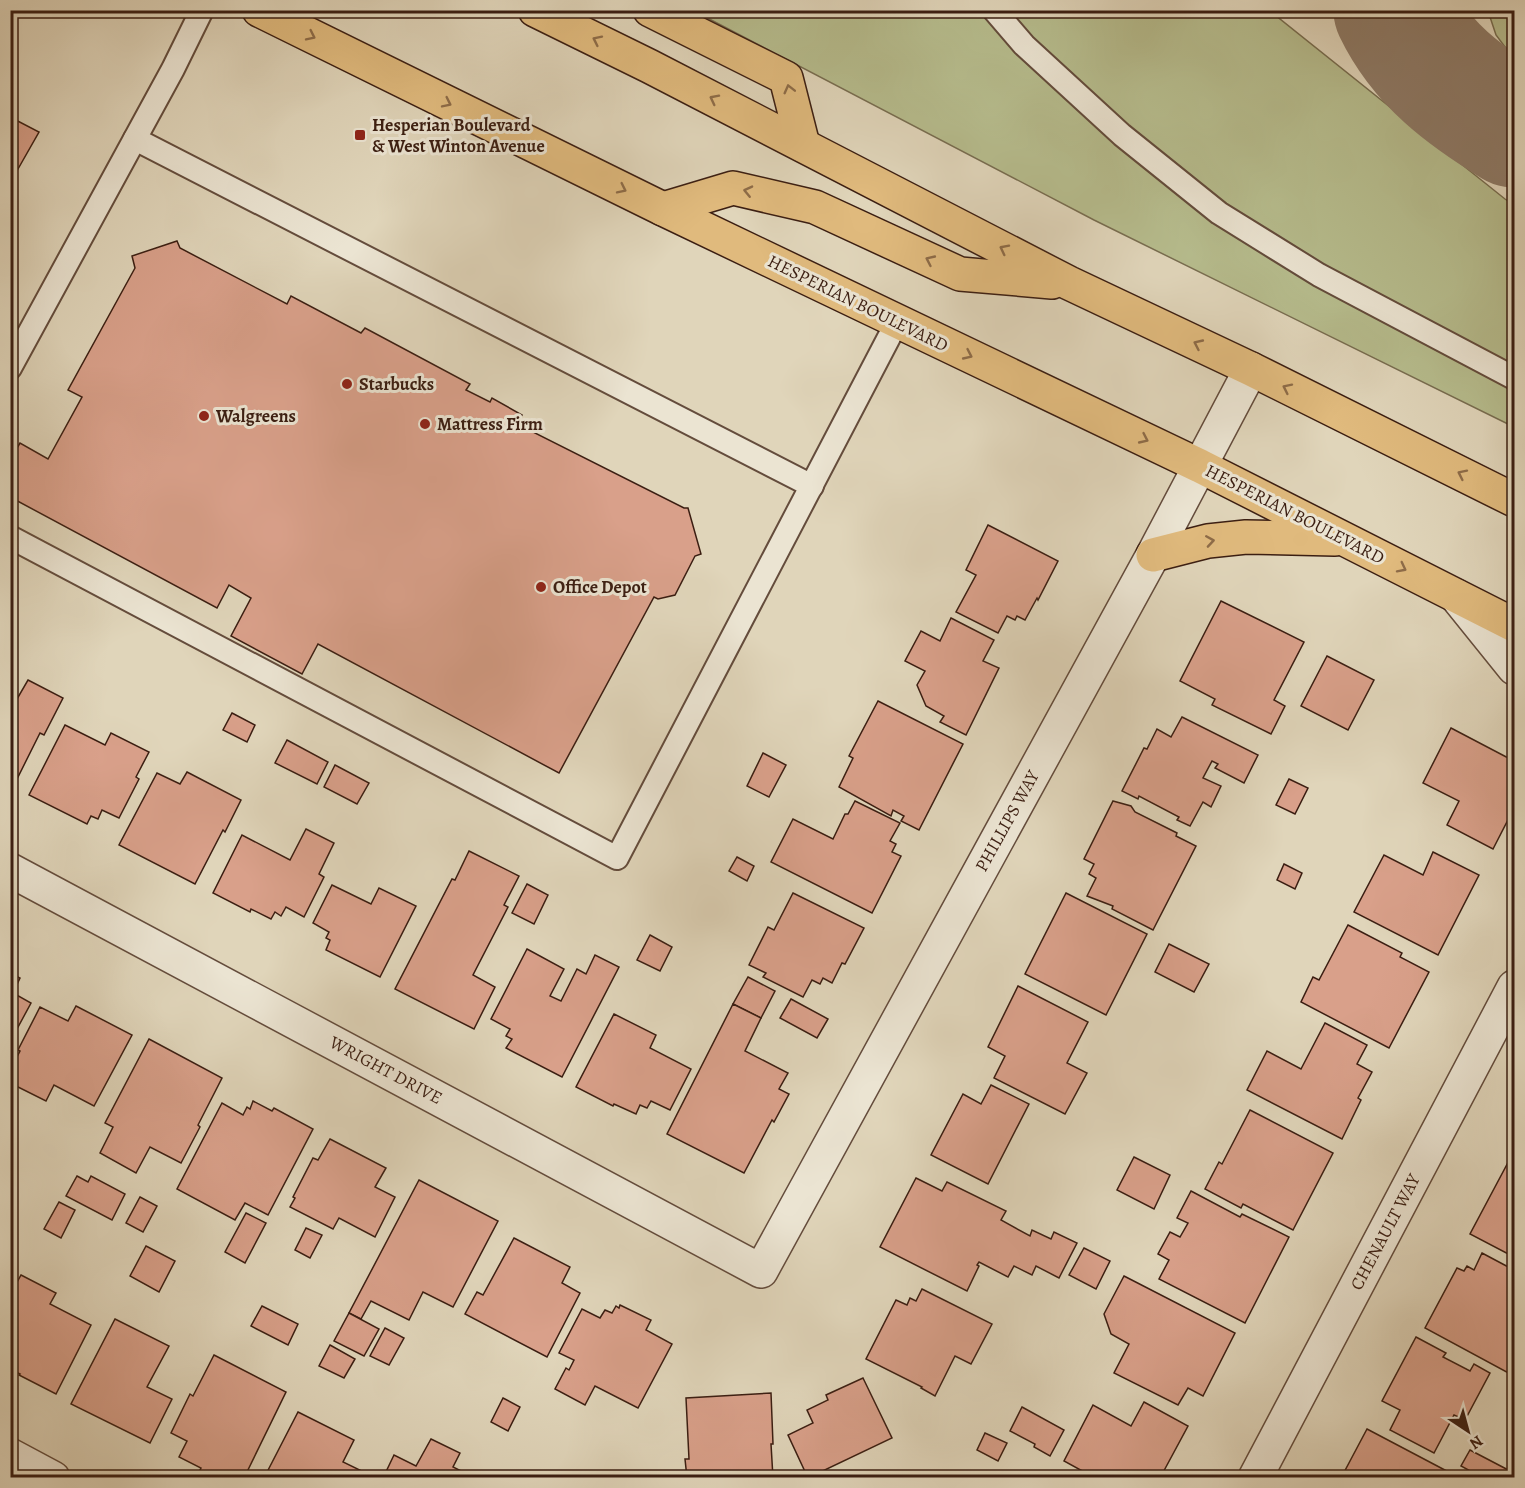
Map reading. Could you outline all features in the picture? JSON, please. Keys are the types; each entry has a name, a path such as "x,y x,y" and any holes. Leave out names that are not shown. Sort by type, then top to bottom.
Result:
{"main road":[{"name":"HESPERIAN BOULEVARD","path":"259,10 663,209 1200,466 1515,626"},
{"path":"535,10 649,66 1069,283 1251,369 1515,500"},
{"path":"650,10 786,78 803,145"},
{"path":"663,209 733,188 815,207 960,274 1069,283"},
{"path":"1153,555 1208,541 1246,537 1344,539"}],"street":[{"name":"PHILLIPS WAY","path":"761,1271 1153,555 1251,369"},
{"name":"HESPERIAN BOULEVARD","path":"1456,596 1515,668"},
{"name":"WRIGHT DRIVE","path":"10,870 761,1271"},
{"name":"CHENAULT WAY","path":"1255,1478 1515,987"},
{"path":"10,1455 53,1478"}],"lane":[{"path":"12,361 135,139 202,10"},
{"path":"994,10 1024,45 1122,135 1219,213 1319,275 1515,378"},
{"path":"135,139 812,486"},
{"path":"10,537 617,858 897,322"}],"green space":[{"path":"694,11 1270,11 1514,205 1514,427 1094,220"},
{"path":"1488,11 1514,11 1514,59 1496,35"}],"building":[{"path":"10,117 39,132 10,183"},
{"path":"177,241 180,248 287,304 291,296 361,333 365,328 470,384 466,390 490,402 492,398 522,415 517,424 688,508 701,554 695,556 675,595 658,599 654,597 559,773 318,644 302,674 231,636 251,598 229,585 217,608 10,497 10,460 20,443 48,459 82,397 68,390 135,268 132,256"},
{"path":"988,525 1058,561 1025,620 1017,616 1015,620 1007,616 998,633 956,612 976,575 966,570"},
{"path":"1221,601 1304,642 1274,700 1285,706 1271,734 1212,705 1215,699 1180,681"},
{"path":"951,618 994,640 983,661 999,668 966,735 940,722 944,716 926,706 917,685 925,671 905,661 921,631 940,641"},
{"path":"1327,656 1374,680 1348,730 1301,706"},
{"path":"28,680 63,698 44,735 40,733 13,787 10,786 10,711"},
{"path":"878,701 963,744 919,830 901,821 904,816 893,810 891,816 839,787 853,758 849,756"},
{"path":"232,713 255,725 247,742 223,730"},
{"path":"1182,717 1258,755 1244,783 1215,768 1218,764 1212,761 1203,778 1221,786 1211,807 1203,802 1190,826 1177,820 1179,817 1139,796 1138,799 1122,791 1144,748 1147,749 1157,729 1171,737"},
{"path":"65,725 105,745 111,733 149,752 136,777 139,779 119,818 102,810 98,819 91,816 87,824 29,795"},
{"path":"1451,728 1514,761 1514,808 1493,849 1447,825 1459,801 1423,783"},
{"path":"287,740 328,762 317,784 275,763"},
{"path":"763,753 786,765 769,797 747,786"},
{"path":"335,765 369,783 357,804 324,787"},
{"path":"187,772 241,800 195,884 119,845 157,773 180,784"},
{"path":"1289,779 1308,788 1295,814 1276,805"},
{"path":"855,801 900,823 890,841 896,844 892,852 901,856 872,913 771,862 793,819 833,839 845,814 848,814"},
{"path":"1113,801 1131,806 1135,812 1177,833 1176,836 1196,846 1153,930 1112,909 1113,906 1087,896 1096,878 1089,874 1094,864 1084,859"},
{"path":"306,829 334,843 319,874 324,877 304,917 286,907 281,916 275,912 271,919 251,909 250,912 213,893 242,835 290,860"},
{"path":"469,851 519,876 504,905 508,907 473,975 495,987 474,1029 395,989"},
{"path":"1433,852 1479,875 1438,955 1354,912 1384,855 1423,875"},
{"path":"737,857 754,866 747,881 729,871"},
{"path":"1284,864 1302,873 1295,889 1277,880"},
{"path":"527,884 548,895 534,924 512,913"},
{"path":"332,885 371,904 379,888 416,906 380,977 326,950 330,940 326,938 329,932 313,923"},
{"path":"793,893 864,928 832,983 823,978 820,984 812,980 803,997 763,977 766,973 749,965 768,927 774,930"},
{"path":"1066,893 1147,934 1106,1015 1025,974"},
{"path":"1348,925 1402,953 1400,957 1429,972 1389,1048 1301,1002 1313,977 1319,980"},
{"path":"650,935 672,947 660,971 637,960"},
{"path":"1169,944 1209,964 1194,992 1155,972"},
{"path":"527,949 564,969 550,996 561,1001 577,969 586,974 595,955 619,967 562,1077 506,1048 512,1039 506,1036 510,1029 491,1019"},
{"path":"10,973 20,978 13,993 31,1003 10,1042"},
{"path":"748,977 775,991 761,1018 733,1004"},
{"path":"1018,986 1088,1022 1067,1063 1087,1073 1065,1114 994,1078 1005,1056 988,1047"},
{"path":"791,999 828,1019 817,1038 780,1018"},
{"path":"733,1004 761,1018 745,1051 788,1073 779,1089 789,1094 774,1122 772,1120 744,1173 667,1134"},
{"path":"76,1006 132,1035 94,1106 54,1085 46,1101 10,1083 10,1070 40,1007 68,1021"},
{"path":"614,1014 656,1035 650,1048 691,1069 670,1110 651,1101 647,1108 640,1105 636,1114 614,1104 613,1106 576,1087"},
{"path":"1325,1023 1367,1045 1357,1064 1372,1072 1358,1098 1361,1100 1342,1139 1247,1090 1267,1051 1301,1069"},
{"path":"149,1039 222,1078 181,1163 150,1147 136,1173 100,1153 113,1127 105,1123"},
{"path":"991,1085 1029,1104 988,1184 931,1155 963,1094 981,1104"},
{"path":"253,1101 272,1111 274,1108 313,1129 268,1215 245,1203 235,1220 177,1189 222,1103 243,1115 247,1107 250,1109"},
{"path":"1250,1110 1333,1153 1293,1230 1243,1204 1241,1208 1205,1189 1219,1162 1222,1164"},
{"path":"330,1139 386,1168 375,1187 395,1197 375,1237 339,1218 333,1229 290,1207 313,1158 318,1160"},
{"path":"1512,1155 1514,1156 1514,1257 1470,1234"},
{"path":"1134,1157 1170,1175 1154,1209 1117,1190"},
{"path":"77,1176 88,1182 91,1176 125,1194 112,1220 66,1196"},
{"path":"916,1178 942,1191 947,1182 1006,1211 1001,1220 1030,1236 1032,1230 1051,1239 1054,1232 1077,1243 1059,1278 1036,1266 1032,1275 1014,1266 1008,1277 979,1262 967,1291 880,1247"},
{"path":"419,1180 498,1221 453,1307 423,1292 409,1320 371,1301 361,1319 349,1313"},
{"path":"1191,1191 1240,1217 1242,1214 1289,1237 1245,1323 1159,1279 1169,1260 1158,1254 1170,1232 1180,1237 1188,1223 1177,1218"},
{"path":"140,1197 157,1206 143,1232 126,1223"},
{"path":"59,1202 75,1210 61,1238 44,1229"},
{"path":"246,1213 266,1223 245,1263 225,1252"},
{"path":"306,1228 322,1235 310,1258 295,1250"},
{"path":"514,1238 570,1267 562,1283 580,1293 547,1357 465,1314 477,1292 483,1295"},
{"path":"146,1246 175,1261 159,1292 130,1276"},
{"path":"1084,1248 1110,1261 1096,1289 1069,1275"},
{"path":"1482,1253 1514,1270 1514,1376 1425,1328 1457,1268 1464,1271 1467,1266 1474,1270"},
{"path":"21,1275 56,1293 50,1304 91,1325 56,1394 10,1369 10,1295"},
{"path":"1124,1276 1235,1333 1203,1396 1188,1388 1178,1405 1114,1373 1129,1344 1111,1334 1104,1314"},
{"path":"922,1289 992,1324 971,1364 955,1356 935,1396 866,1359 896,1300 907,1305 910,1298 916,1301"},
{"path":"620,1305 651,1320 646,1330 672,1344 638,1408 595,1386 585,1405 555,1389 566,1368 569,1370 574,1360 559,1353 582,1309 600,1318 605,1310 612,1313 616,1306 619,1308"},
{"path":"262,1306 298,1324 288,1345 251,1326"},
{"path":"349,1313 379,1329 364,1356 334,1341"},
{"path":"115,1319 169,1346 147,1387 172,1399 150,1443 71,1404"},
{"path":"385,1328 404,1338 389,1365 370,1356"},
{"path":"1416,1337 1446,1353 1443,1357 1470,1371 1474,1364 1490,1373 1465,1420 1454,1415 1434,1453 1390,1430 1400,1410 1382,1401"},
{"path":"330,1345 355,1359 344,1378 319,1366"},
{"path":"214,1355 286,1392 244,1478 215,1478 200,1470 201,1468 179,1457 187,1441 171,1433 190,1394 193,1396"},
{"path":"863,1378 892,1438 808,1478 788,1435 813,1423 807,1410 828,1400 826,1395"},
{"path":"771,1393 773,1478 687,1478 685,1459 689,1459 686,1398"},
{"path":"503,1398 520,1407 508,1431 491,1422"},
{"path":"1144,1402 1188,1426 1160,1478 1095,1478 1064,1461 1093,1405 1131,1426"},
{"path":"1022,1407 1064,1430 1050,1456 1034,1447 1035,1444 1010,1431"},
{"path":"298,1412 354,1440 343,1462 368,1474 366,1478 264,1478"},
{"path":"1367,1429 1460,1478 1341,1478"},
{"path":"985,1433 1007,1443 998,1461 977,1450"},
{"path":"431,1439 460,1453 453,1467 475,1478 383,1478 394,1455 416,1466"},
{"path":"1470,1450 1514,1473 1513,1478 1483,1478 1461,1466"}],"taxiway":[{"path":"1395,10 1431,63 1478,103 1514,126"}],"place":[{"name":"Hesperian Boulevard & West Winton Avenue","path":"360,135"},
{"name":"Starbucks","path":"347,384"},
{"name":"Walgreens","path":"204,416"},
{"name":"Mattress Firm","path":"425,424"},
{"name":"Office Depot","path":"541,587"}]}
